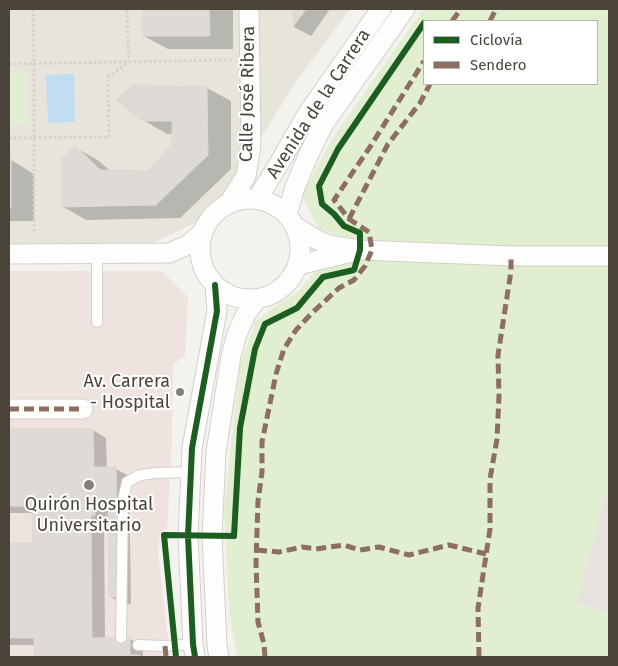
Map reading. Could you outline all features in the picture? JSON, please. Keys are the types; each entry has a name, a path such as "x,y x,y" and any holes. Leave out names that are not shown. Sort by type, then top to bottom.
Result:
{"street":[{"name":"Calle José Ribera","path":"229,204 246,176 251,145 249,9"},
{"name":"Avenida de la Carrera","path":"257,199 308,113 381,9"},
{"name":"Avenida de la Carrera","path":"292,221 295,186 323,125 405,9"},
{"path":"9,254 169,253 188,245 203,232 218,210 244,199 257,199 273,204 312,237 328,245 360,250 511,256 609,256"},
{"path":"203,232 200,248 202,262 215,285 229,294 242,298 257,299 269,296 282,288 291,278 298,265 300,248 292,221"},
{"path":"298,265 360,250"},
{"path":"194,651 188,536 192,448 217,311 215,285"},
{"path":"219,657 212,536 216,452 231,356 237,334 246,314 257,299"},
{"path":"9,409 83,409"}],"lane":[{"path":"97,254 98,322"},
{"path":"122,638 123,500 127,482 140,476 156,473 191,472"},
{"path":"138,645 165,646 194,651"}],"path":[{"path":"33,9 34,231"},
{"path":"127,9 129,62"},
{"path":"9,64 236,60 250,58"},
{"path":"9,138 109,137 108,77 129,62"}],"shaded area":[{"path":"9,9 350,9 296,82 212,215 148,245 9,245"},
{"name":"Quirón Hospital Universitario","path":"9,271 162,271 188,297 185,358 179,358 178,362 173,362 172,440 167,529 161,531 158,552 170,657 9,657"},
{"path":"609,484 609,613 576,603"}],"green space":[{"path":"423,9 609,9 609,484 576,603 609,613 609,657 237,657 229,610 224,509 240,364 256,320 299,291 315,272 355,260 358,240 343,238 318,228 302,195 334,136"},
{"path":"27,71 27,124 9,125 9,72"}],"water":[{"path":"74,74 75,122 48,123 46,75"}],"building":[{"path":"143,9 209,9 210,36 143,36"},
{"path":"293,9 306,9 293,27"},
{"path":"133,85 207,87 208,155 156,205 61,207 61,160 75,145 100,170 148,171 172,144 172,121 142,121 117,100"},
{"path":"9,159 11,159 11,208 9,208"},
{"path":"9,429 93,429 94,467 116,467 118,597 109,597 108,506 95,506 95,515 91,516 92,638 130,637 130,655 140,655 140,657 34,657 34,638 9,638 9,543 33,543 32,506 9,506"}],"marked path":[{"path":"453,20 461,9"},
{"path":"490,20 496,9"},
{"path":"265,657 264,644 258,622 256,562 258,501 262,472 262,442 276,374 284,349 296,330 339,288 354,280 365,266 372,250 369,232 349,219 334,200 423,63"},
{"path":"349,219 388,144 420,103 429,85"},
{"path":"479,657 478,608 490,529 490,479 497,439 498,355 511,271 511,256"},
{"path":"9,409 83,409"},
{"path":"257,550 279,552 302,547 316,549 344,545 360,550 379,547 409,555 449,545 486,554"},
{"path":"165,646 166,657"}],"cycle path":[{"path":"176,657 164,535 234,536 240,428 255,349 265,324 297,308 323,277 354,270 360,250 360,233 344,226 322,204 319,186 338,149 423,24"},
{"path":"195,657 188,536 192,448 217,311 215,285"}],"place":[{"name":"Av. Carrera - Hospital","path":"180,392"},
{"name":"Quirón Hospital Universitario","path":"89,485"}]}
